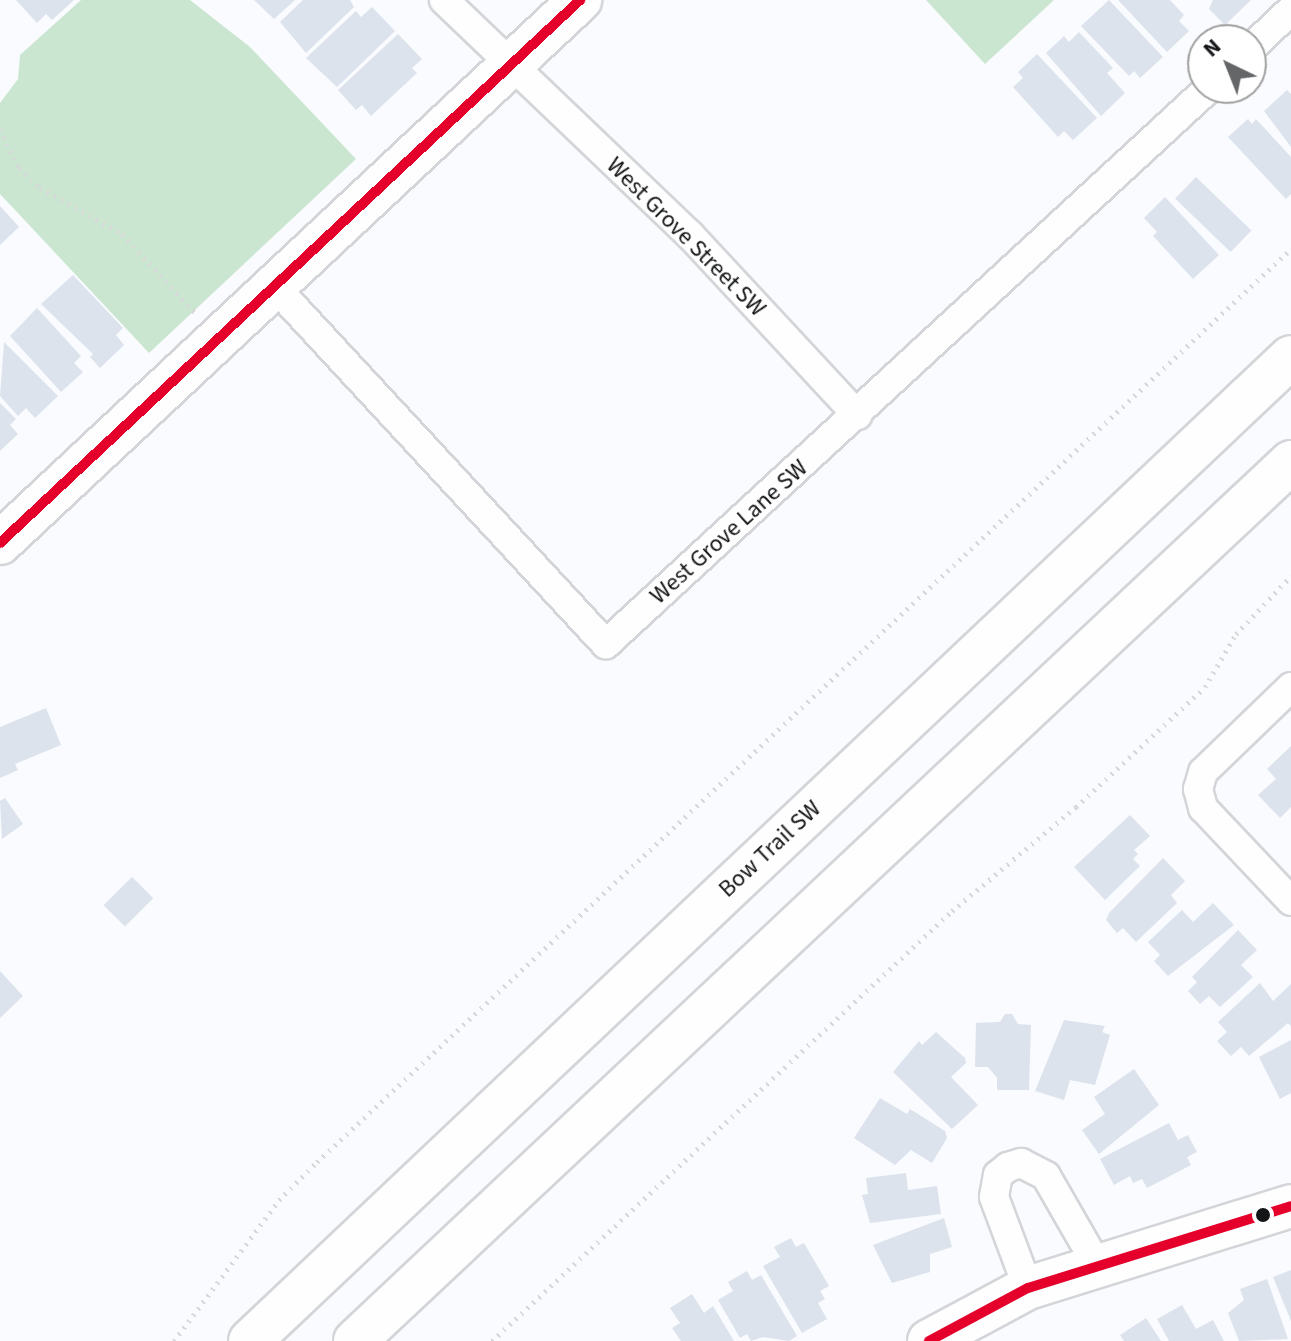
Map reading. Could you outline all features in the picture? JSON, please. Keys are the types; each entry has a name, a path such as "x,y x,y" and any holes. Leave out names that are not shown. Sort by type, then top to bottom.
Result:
{"main road":[{"path":"0,543 580,0"},
{"name":"Bow Trail SW","path":"250,1341 1291,357"},
{"path":"355,1341 1291,462"},
{"path":"929,1341 1028,1288 1096,1263 1291,1206"}],"street":[{"name":"West Grove Street SW","path":"444,0 509,66 690,235 857,415"},
{"path":"1267,33 1291,10"},
{"name":"West Grove Lane SW","path":"275,287 606,644 1192,104"},
{"path":"1291,687 1203,772 1198,789 1203,808 1291,901"},
{"path":"1028,1288 994,1197 998,1175 1008,1167 1021,1163 1046,1176 1096,1263"}],"path":[{"path":"0,129 19,168 40,188 122,234 218,339"},
{"path":"174,1341 279,1200 317,1162 1291,249"},
{"path":"492,1341 952,911 1076,807 1195,696 1236,634 1291,576"}],"green space":[{"path":"81,0 190,0 250,47 356,159 149,353 0,194 0,103 18,79 20,55"},
{"path":"926,0 1054,0 985,64"}],"building":[{"path":"16,0 74,0 52,20 46,14 37,23"},
{"path":"254,0 295,0 274,19"},
{"path":"303,0 350,0 354,7 306,53 280,22"},
{"path":"1109,0 1163,57 1140,78 1134,71 1129,76 1081,26"},
{"path":"1118,0 1170,0 1184,15 1179,21 1187,33 1167,52"},
{"path":"1213,0 1251,0 1226,24 1209,9"},
{"path":"372,7 395,31 337,87 306,58 356,11 361,17"},
{"path":"1079,32 1113,68 1107,73 1125,93 1101,116 1046,53 1064,36 1069,42"},
{"path":"398,34 422,59 412,68 417,73 371,116 362,105 356,110 338,90"},
{"path":"1037,54 1097,118 1073,140 1064,131 1058,137 1013,87 1023,78 1018,72"},
{"path":"1287,90 1291,94 1291,147 1264,111"},
{"path":"1248,119 1252,124 1256,119 1291,157 1291,194 1286,199 1228,137"},
{"path":"1196,177 1251,230 1231,252 1175,199"},
{"path":"1165,197 1219,255 1193,279 1153,236 1157,232 1144,218"},
{"path":"0,206 19,227 0,245"},
{"path":"73,275 123,328 116,335 124,345 100,368 90,357 93,354 41,304"},
{"path":"37,308 81,356 74,363 83,372 61,392 10,336"},
{"path":"4,342 58,396 35,418 26,408 18,416 0,396"},
{"path":"0,403 16,419 10,425 18,434 0,451"},
{"path":"46,708 61,745 15,764 18,770 0,778 0,727"},
{"path":"1291,746 1291,807 1280,818 1258,795 1276,779 1267,769"},
{"path":"5,798 23,824 2,839 0,801"},
{"path":"1130,815 1150,836 1134,850 1138,854 1133,859 1140,866 1105,900 1074,867"},
{"path":"1163,858 1185,881 1171,895 1177,903 1136,942 1123,928 1117,933 1106,920 1109,913"},
{"path":"132,877 153,898 125,926 104,905"},
{"path":"1213,903 1234,925 1168,976 1154,961 1160,955 1148,942 1182,910 1193,922"},
{"path":"1238,930 1257,950 1241,965 1253,977 1220,1007 1209,996 1200,1004 1188,991 1197,982 1192,977"},
{"path":"0,971 23,996 0,1018"},
{"path":"1260,983 1273,1001 1291,984 1291,1026 1288,1023 1249,1056 1241,1047 1231,1056 1217,1041 1227,1032 1218,1022"},
{"path":"1005,1014 1012,1014 1018,1024 1031,1025 1029,1090 997,1090 997,1078 988,1067 975,1067 976,1023 1000,1022"},
{"path":"1064,1020 1105,1026 1102,1032 1110,1035 1095,1085 1070,1080 1064,1100 1035,1091"},
{"path":"936,1032 965,1058 966,1063 951,1077 978,1105 952,1129 893,1072 919,1041 922,1045"},
{"path":"1291,1040 1291,1093 1280,1099 1259,1057"},
{"path":"1134,1069 1159,1105 1099,1154 1082,1130 1105,1114 1094,1097"},
{"path":"880,1098 907,1114 910,1109 945,1131 947,1138 932,1163 911,1150 895,1165 854,1138"},
{"path":"1169,1123 1178,1140 1188,1135 1197,1152 1187,1157 1191,1165 1147,1188 1142,1179 1133,1183 1130,1176 1114,1185 1100,1159"},
{"path":"906,1173 908,1190 937,1186 941,1214 870,1223 862,1195 868,1194 866,1178"},
{"path":"944,1218 952,1247 930,1254 930,1272 892,1283 873,1245"},
{"path":"791,1238 796,1247 804,1243 829,1286 820,1291 825,1299 818,1303 827,1319 802,1333 763,1266 780,1257 774,1247"},
{"path":"1291,1270 1291,1321 1273,1277"},
{"path":"747,1271 752,1280 761,1275 797,1336 789,1341 763,1337 751,1341 747,1334 740,1338 718,1300 733,1291 728,1282"},
{"path":"1267,1279 1288,1339 1239,1341 1228,1313 1244,1300 1240,1289"},
{"path":"692,1294 704,1313 713,1306 734,1341 681,1341 672,1328 680,1323 670,1308"},
{"path":"1182,1305 1196,1329 1213,1320 1224,1341 1169,1341 1157,1319"},
{"path":"1146,1318 1161,1341 1124,1341 1120,1335"}],"transit line":[{"path":"0,543 580,0"},
{"path":"929,1341 1028,1288 1291,1206"}]}
